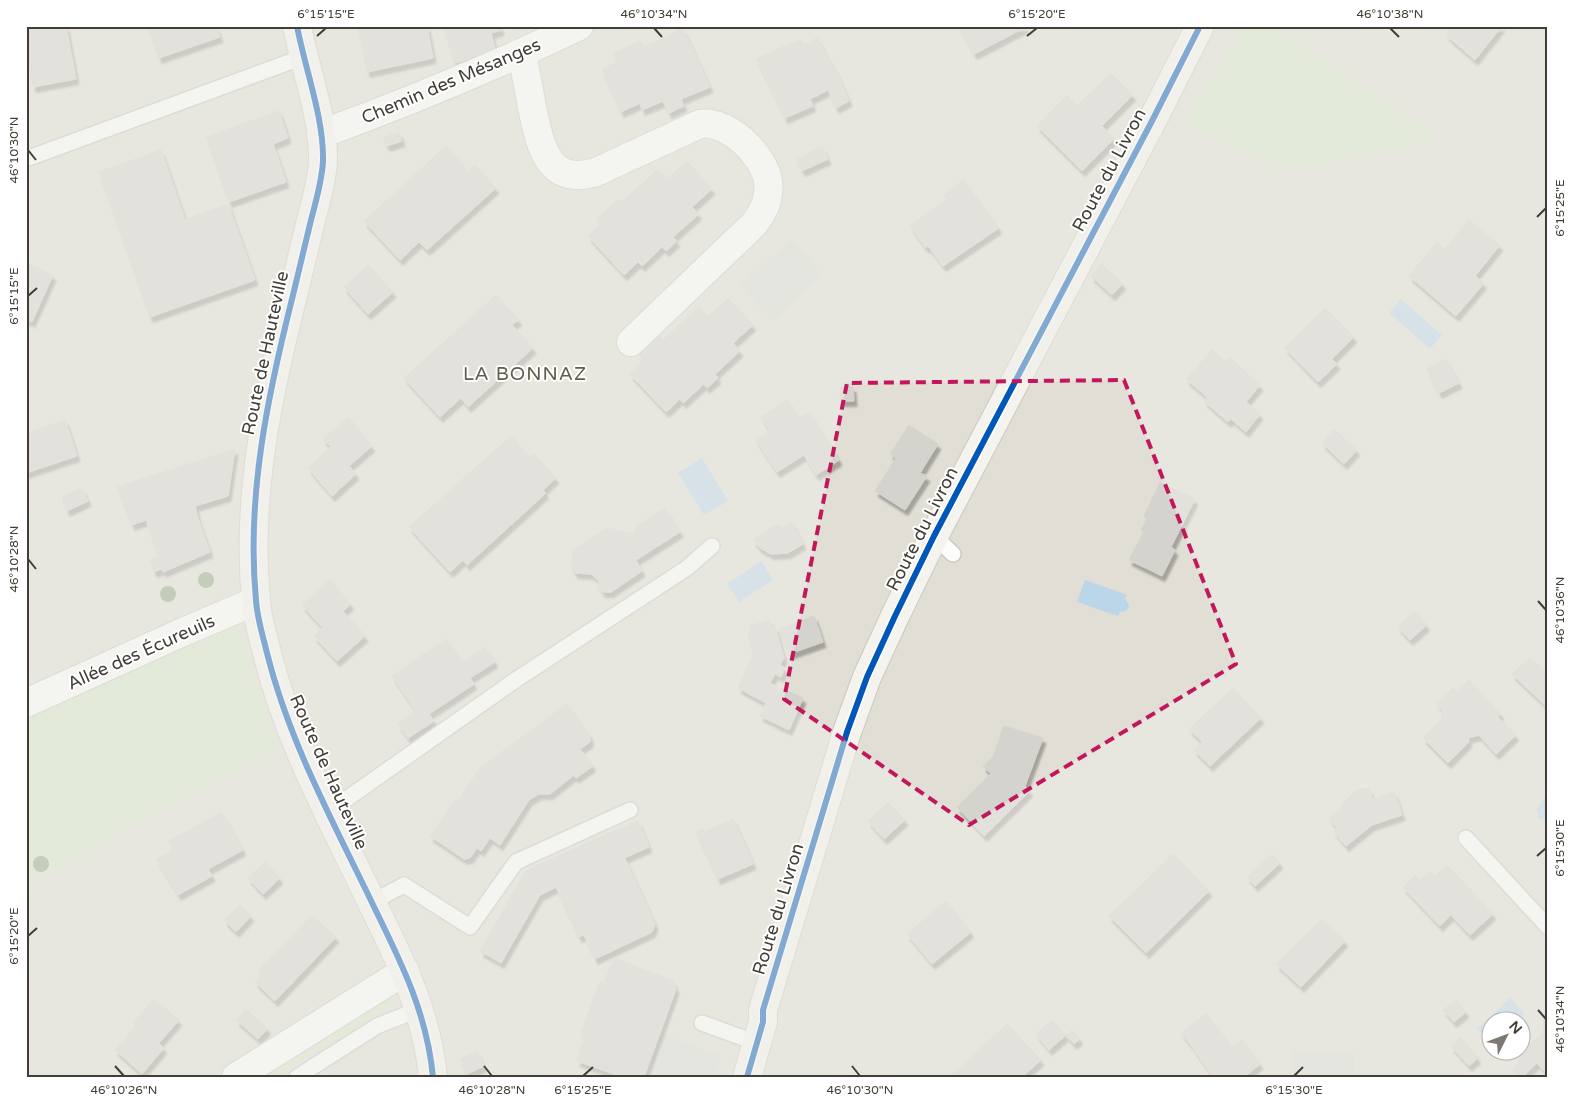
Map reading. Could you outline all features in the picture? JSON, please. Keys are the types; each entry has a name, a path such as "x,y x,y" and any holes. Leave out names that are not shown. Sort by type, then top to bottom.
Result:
{"street":[{"name":"Route de Hauteville","path":"297,26 322,134 323,163 317,199 286,321 260,444 254,520 256,601 272,671 291,731 405,971 420,1009 432,1077"},
{"name":"Chemin des Mésanges","path":"322,134 369,117 522,53 579,26"},
{"name":"Route du Livron","path":"747,1077 763,1022 763,1010 847,732 867,677 883,642 944,545 1200,26"},
{"path":"522,53 540,143 549,161 563,172 580,176 596,172 700,124 709,122 731,132 742,140 765,172 768,181 767,201 765,208 754,224 631,342"},
{"name":"Allée des Écureuils","path":"26,704 183,632 256,601"},
{"path":"236,1077 405,971"}],"lane":[{"path":"26,159 303,57"},
{"path":"328,812 517,679 687,568 712,546"},
{"path":"372,902 404,885 470,927 516,862 630,810"},
{"path":"1466,838 1548,927"},
{"path":"297,1077 377,1026 420,1009"},
{"path":"702,1023 757,1042"}],"highlighted area":[{"path":"1124,380 1236,664 969,825 784,699 847,383"}],"shaded area":[{"path":"26,26 1548,26 1548,1077 26,1077 26,884 278,747 72,695 26,718"},
{"path":"791,239 823,275 772,321 740,286"},
{"path":"660,1033 722,1056 715,1077 644,1077"},
{"path":"1293,1052 1354,1052 1354,1077 1292,1077"}],"green space":[{"path":"1244,26 1274,26 1440,138 1304,168 1272,163 1257,158 1184,124"},
{"path":"237,626 278,747 26,884 26,718 72,695"},
{"path":"388,992 391,1006 274,1077 249,1077"}],"water":[{"path":"1401,299 1442,335 1430,349 1389,313"},
{"path":"702,458 728,501 704,515 678,473"},
{"path":"761,561 773,580 739,602 727,584"},
{"path":"1085,580 1127,595 1125,599 1129,605 1128,608 1120,612 1118,616 1077,602"},
{"path":"1548,792 1548,818 1541,820 1538,818 1536,810"},
{"path":"1510,998 1521,1010 1497,1010"},
{"path":"1482,1024 1482,1033 1477,1029"}],"building":[{"path":"26,26 66,26 76,79 33,87 26,48"},
{"path":"148,26 216,26 220,37 159,58"},
{"path":"358,26 427,26 433,58 367,72"},
{"path":"444,26 500,26 501,30 491,33 496,52 454,63"},
{"path":"959,26 1025,26 1026,27 974,54"},
{"path":"1453,26 1502,26 1475,60 1446,35"},
{"path":"683,29 710,87 681,99 684,106 669,113 663,101 642,110 640,103 621,112 602,69 618,62 614,53 641,41 644,47"},
{"path":"817,38 839,78 824,84 811,57 783,70 786,76 769,84 756,59 801,39 804,45"},
{"path":"811,57 824,84 839,78 849,101 836,108 828,90 810,99 813,106 785,118 769,84 786,76 783,70"},
{"path":"1111,73 1133,95 1102,126 1114,139 1082,171 1037,126 1067,95 1077,106"},
{"path":"279,111 288,138 273,144 286,182 229,202 206,137"},
{"path":"399,132 402,141 387,146 383,138"},
{"path":"446,146 468,171 475,165 496,188 427,250 419,242 400,260 364,221"},
{"path":"822,147 828,159 802,171 797,159"},
{"path":"161,150 185,220 228,204 255,280 150,317 99,172"},
{"path":"687,161 712,189 692,207 699,214 673,237 677,241 666,251 662,247 642,266 638,262 624,275 588,236 602,223 597,218 619,199 622,202 658,169 667,179"},
{"path":"963,180 999,228 943,266 928,246 926,248 910,226 947,199 944,195"},
{"path":"1469,220 1500,245 1475,276 1484,283 1456,316 1409,276 1437,242 1445,249"},
{"path":"26,263 53,275 32,322 26,319"},
{"path":"1102,264 1123,284 1112,295 1091,276"},
{"path":"368,265 393,292 368,314 344,287"},
{"path":"496,295 519,320 512,325 533,348 468,407 461,398 440,417 404,378"},
{"path":"728,298 753,325 733,343 740,351 715,374 718,378 707,388 704,384 683,403 680,399 666,412 630,374 644,360 639,355 660,336 663,340 699,307 708,317"},
{"path":"1325,308 1354,337 1332,359 1337,364 1318,382 1285,348"},
{"path":"1212,350 1226,362 1229,357 1260,385 1246,402 1260,414 1246,432 1231,419 1228,422 1204,401 1207,397 1186,379"},
{"path":"1446,359 1459,383 1439,393 1427,369"},
{"path":"840,387 853,387 854,401 840,401"},
{"path":"787,400 799,418 809,412 839,460 816,475 804,455 777,472 756,440 770,431 761,417"},
{"path":"348,417 372,446 349,466 356,474 332,496 308,468 331,447 323,439"},
{"path":"65,420 77,456 26,473 26,433"},
{"path":"909,425 938,444 920,473 927,476 905,510 875,491 896,458 890,454"},
{"path":"1334,429 1357,450 1344,464 1322,443"},
{"path":"511,436 530,458 534,454 556,478 543,490 546,493 467,565 463,560 450,572 409,527"},
{"path":"235,449 228,496 195,506 190,486 174,491 180,508 132,525 117,487"},
{"path":"1160,483 1195,499 1171,547 1175,550 1162,576 1129,560 1144,532 1141,530 1147,519 1144,516"},
{"path":"190,486 195,506 181,511 174,491"},
{"path":"82,488 88,501 67,511 62,497"},
{"path":"195,506 198,519 183,525 179,512"},
{"path":"180,508 181,511 179,512 183,525 198,519 210,552 163,572 152,537 161,533 158,522 175,515 173,511"},
{"path":"665,508 680,532 636,560 642,571 611,592 602,592 597,584 599,581 591,574 575,573 571,566 573,550 607,528 634,534 636,526"},
{"path":"173,511 175,515 158,522 156,516"},
{"path":"156,516 161,533 152,537 146,520"},
{"path":"792,522 803,544 788,553 771,554 760,548 753,540 778,524 781,528"},
{"path":"157,557 162,569 154,572 150,560"},
{"path":"330,580 351,604 343,611 365,636 337,661 314,636 323,628 302,605"},
{"path":"1414,611 1427,625 1410,640 1398,627"},
{"path":"814,616 823,642 789,654 780,629"},
{"path":"770,620 771,628 775,626 784,658 780,665 785,668 781,677 775,674 770,683 803,698 789,730 760,716 766,703 738,688 753,655 748,633 751,632 749,626"},
{"path":"446,639 462,663 485,647 495,662 470,678 474,684 429,714 434,721 408,738 398,724 416,711 392,676"},
{"path":"1530,657 1548,674 1547,707 1512,674"},
{"path":"1469,680 1501,714 1498,717 1516,735 1496,754 1479,735 1468,738 1469,742 1448,763 1423,738 1441,720 1443,711 1437,704 1453,688 1457,692"},
{"path":"1233,688 1261,718 1210,766 1194,750 1202,742 1189,729"},
{"path":"567,704 590,736 590,742 580,749 593,766 576,778 574,775 550,794 539,794 529,800 500,845 490,838 481,851 477,848 470,858 464,859 430,836 456,799 458,801 481,767"},
{"path":"1004,726 1043,738 1025,786 1030,791 984,836 957,807 991,774 983,766 993,757"},
{"path":"1369,788 1373,799 1394,792 1402,815 1372,825 1346,846 1334,832 1337,828 1329,818 1357,790"},
{"path":"888,802 905,820 884,839 868,821"},
{"path":"221,812 243,850 208,869 212,876 178,895 157,859 189,841 184,833"},
{"path":"733,819 753,864 718,879 696,832 703,829 704,832"},
{"path":"638,821 649,847 624,858 615,837 607,834"},
{"path":"184,833 189,841 174,849 169,841"},
{"path":"607,834 615,837 655,924 652,932 595,959 584,935 579,937 556,887 560,885 549,860"},
{"path":"1173,854 1209,891 1146,953 1109,916"},
{"path":"1272,854 1280,863 1255,886 1247,877"},
{"path":"549,860 560,885 540,895 501,963 480,951 526,871"},
{"path":"265,862 280,878 263,894 248,878"},
{"path":"1447,865 1493,914 1470,935 1451,915 1440,926 1403,887 1415,875 1420,880 1430,871 1435,876"},
{"path":"946,901 971,932 932,964 907,934"},
{"path":"240,905 251,916 236,932 224,920"},
{"path":"312,915 336,937 275,1001 255,982 261,974 258,971"},
{"path":"1322,919 1345,941 1301,987 1276,964"},
{"path":"614,958 673,981 676,989 644,1077 622,1077 577,1061 585,1036 581,1033 600,982 604,983"},
{"path":"154,999 179,1020 159,1043 164,1048 142,1074 115,1050 136,1026 133,1023"},
{"path":"1456,1000 1466,1012 1454,1022 1443,1010"},
{"path":"246,1009 268,1029 258,1039 236,1020"},
{"path":"1206,1014 1216,1026 1191,1045 1181,1033"},
{"path":"1544,1014 1548,1014 1548,1075 1537,1063 1522,1077 1518,1077 1513,1070 1519,1060 1532,1060 1532,1042 1543,1033"},
{"path":"1052,1020 1066,1035 1049,1050 1036,1034"},
{"path":"1007,1024 1041,1060 1022,1077 950,1077"},
{"path":"1216,1026 1231,1047 1242,1040 1260,1064 1244,1077 1213,1077 1191,1045"},
{"path":"1072,1030 1080,1039 1074,1044 1066,1035"},
{"path":"1461,1038 1478,1058 1469,1066 1451,1046"},
{"path":"477,1051 484,1066 467,1074 460,1059"}],"cycle path":[{"path":"297,26 317,111 323,161 318,191 275,370 261,446 254,523 257,607 262,634 288,720 315,785 404,971 425,1033 433,1077"},
{"path":"747,1077 763,1022 763,1010 847,732 867,677 934,536 1200,26"}],"district":[{"name":"LA BONNAZ","path":"525,374"}]}
